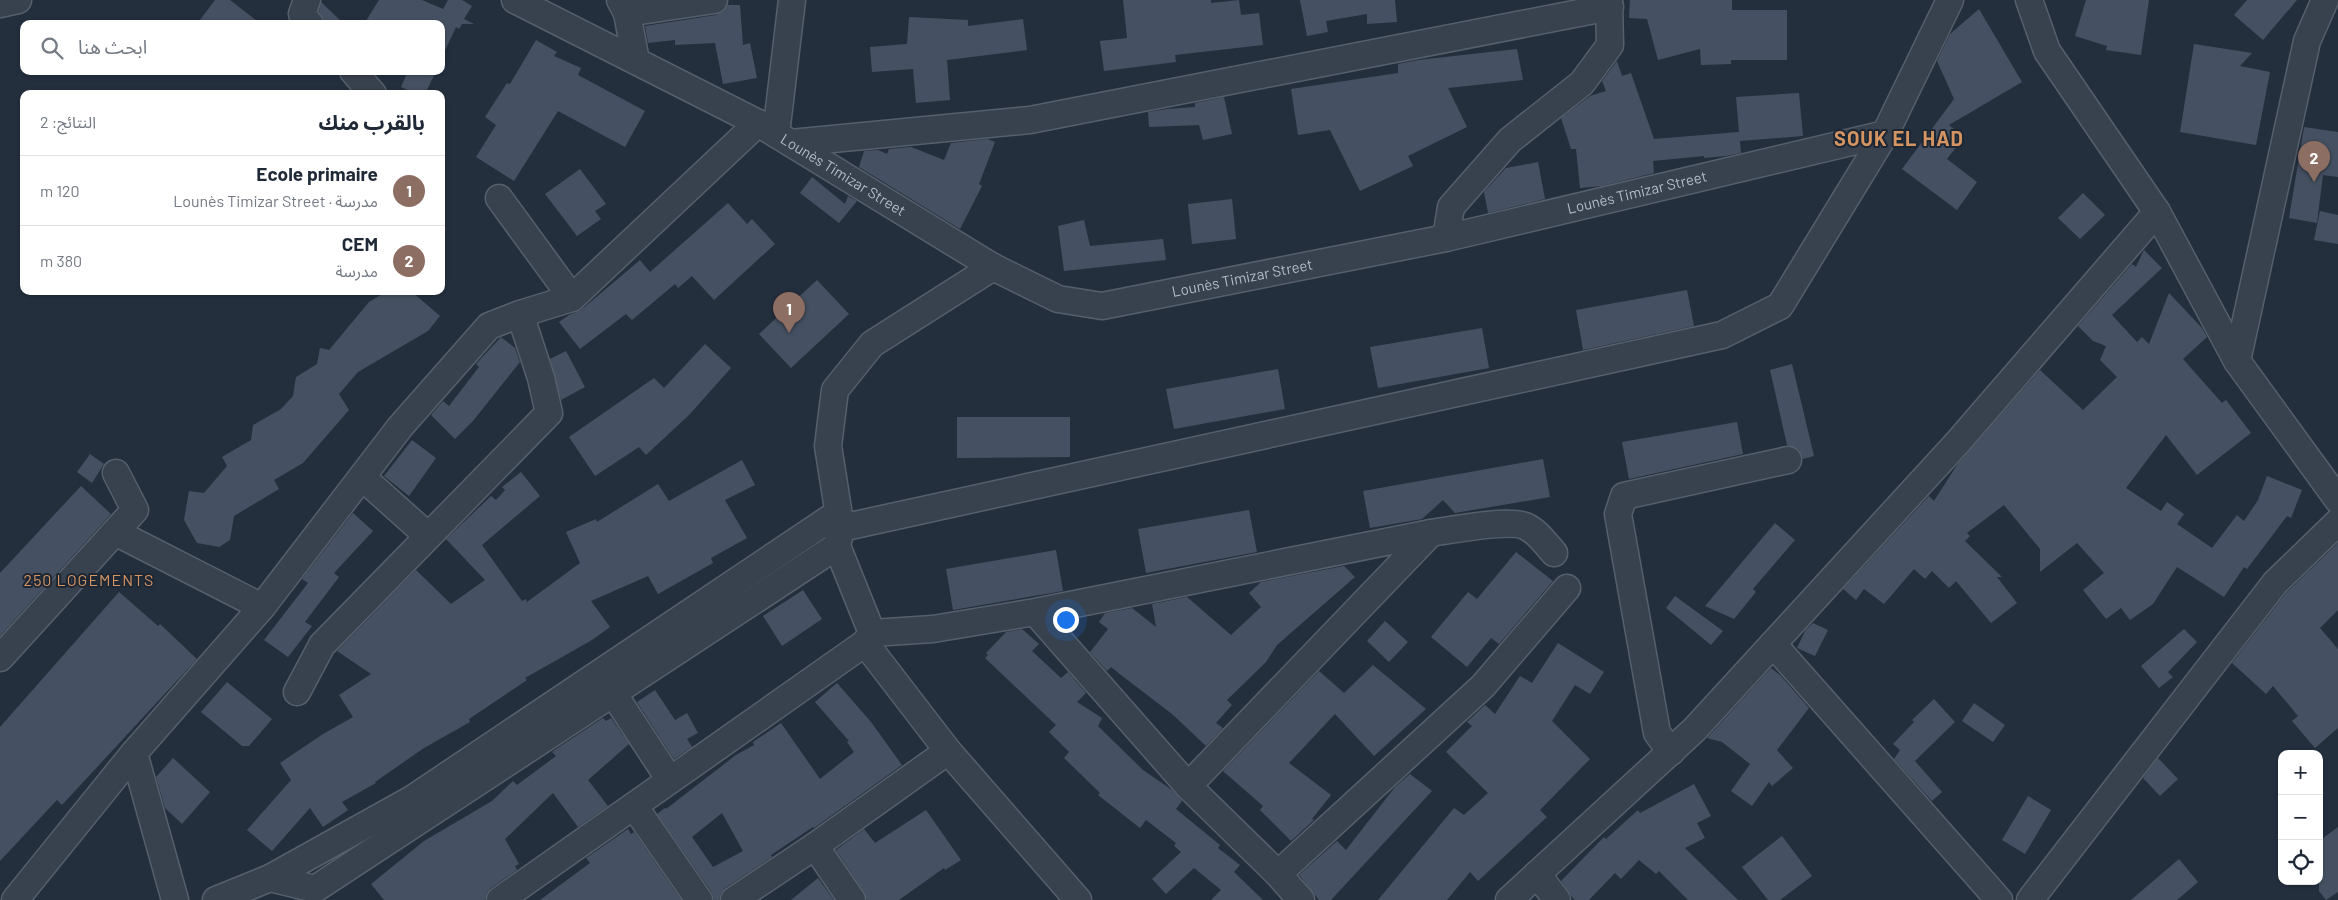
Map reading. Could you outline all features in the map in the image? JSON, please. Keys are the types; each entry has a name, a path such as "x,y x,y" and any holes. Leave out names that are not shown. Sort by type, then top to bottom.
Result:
{"street":[{"path":"0,4 18,0"},
{"path":"307,0 302,14 307,20"},
{"name":"Lounès Timizar Street","path":"515,0 775,133 993,267 1058,299 1102,306 1446,238 1885,134"},
{"path":"636,61 624,6 714,0"},
{"path":"775,133 792,0"},
{"path":"216,900 270,878 315,889 419,808 839,529 1722,335 1780,306 1885,134 1950,0"},
{"path":"2030,0 2047,51 2157,212 2237,361 2338,500"},
{"path":"2237,361 2307,41 2325,0"},
{"path":"15,900 134,753 262,607 400,427 490,326 520,314 572,298 775,133 1030,120 1610,4 1610,45 1582,83 1510,140 1451,207 1446,238"},
{"path":"356,75 370,90"},
{"path":"499,198 572,298"},
{"path":"1509,900 1694,730 1958,442 2157,212"},
{"path":"993,267 872,344 835,390 828,446 839,529 868,638 948,751 1078,900"},
{"path":"297,692 322,644 548,413 541,378 520,314"},
{"path":"1671,752 1657,733 1618,514 1624,496 1788,460"},
{"path":"0,658 135,510 116,473"},
{"path":"362,478 428,536"},
{"path":"2030,900 2275,583 2338,522"},
{"path":"500,900 868,638 1035,612 1430,533 1488,526 1524,526 1538,536 1554,553"},
{"path":"419,808 613,693 839,529"},
{"path":"115,532 262,607"},
{"path":"1188,786 1430,533"},
{"path":"1278,874 1483,686 1567,588"},
{"path":"1035,612 1188,786 1278,874 1300,900"},
{"path":"1773,644 1999,900"},
{"path":"613,693 670,780"},
{"path":"734,900 815,846 948,751"},
{"path":"134,753 175,900"},
{"path":"634,806 699,900"},
{"path":"815,846 852,900"},
{"path":"1537,874 1557,900"}],"building":[{"path":"215,0 230,0 256,20 200,20"},
{"path":"379,0 422,0 443,9 448,0 462,0 472,6 464,19 474,24 462,24 459,29 456,27 445,50 445,20 366,20"},
{"path":"1123,0 1211,0 1211,3 1239,0 1241,15 1259,13 1263,45 1175,55 1176,62 1104,71 1100,41 1127,38"},
{"path":"1300,0 1395,0 1397,22 1367,24 1367,14 1326,21 1328,32 1307,36"},
{"path":"1630,0 1732,0 1732,10 1787,10 1787,60 1731,60 1731,64 1701,65 1700,49 1658,60 1647,19 1629,18"},
{"path":"2086,0 2149,0 2141,55 2106,50 2107,46 2075,36"},
{"path":"2247,0 2297,0 2263,40 2234,15"},
{"path":"321,2 340,20 323,20 319,11"},
{"path":"728,5 740,5 743,45 750,43 757,78 723,84 715,43 675,45 675,40 648,43 645,26 716,15 724,11"},
{"path":"1979,9 2022,82 1949,125 1964,137 1947,159 1977,182 1957,210 1902,169 1954,99 1937,61 1950,34"},
{"path":"909,17 968,20 968,26 1023,19 1027,50 947,60 950,100 916,103 913,69 872,72 870,47 907,44"},
{"path":"536,40 557,52 554,56 581,68 578,75 645,111 625,147 558,111 514,181 476,157 496,125 485,117 507,83 510,84"},
{"path":"2194,44 2252,53 2240,66 2270,72 2256,145 2180,132"},
{"path":"1517,49 1523,80 1448,88 1467,127 1408,156 1413,166 1360,191 1330,130 1298,135 1291,89 1398,73 1398,64 1418,60"},
{"path":"1617,61 1622,76 1631,73 1654,139 1739,132 1736,97 1799,93 1803,136 1740,141 1741,153 1726,156 1704,158 1704,156 1653,161 1654,173 1602,186 1580,188 1576,149 1571,149 1561,118 1590,96 1606,91 1602,81"},
{"path":"406,75 434,75 427,90 407,90 401,87"},
{"path":"1224,97 1232,134 1203,140 1199,125 1149,127 1148,112 1195,107 1195,103"},
{"path":"2304,127 2338,132 2338,177 2323,175 2317,223 2289,218"},
{"path":"987,139 995,142 979,184 982,186 960,229 859,167 864,151 878,150 887,154 889,149 911,147 944,160 951,143"},
{"path":"1538,162 1545,199 1488,213 1484,192 1506,168"},
{"path":"580,169 606,204 595,211 601,219 577,236 545,194"},
{"path":"812,177 845,204 848,196 857,201 839,223 800,193"},
{"path":"2083,193 2105,215 2080,239 2058,218"},
{"path":"1232,199 1236,239 1192,244 1188,204"},
{"path":"728,203 747,224 752,219 775,244 714,300 692,276 678,288 675,284 632,320 626,314 580,349 559,322 581,310 640,260 650,272"},
{"path":"2320,211 2338,215 2338,244 2314,240"},
{"path":"1084,220 1090,246 1163,239 1166,260 1064,271 1058,226"},
{"path":"2144,250 2162,268 2112,315 2137,342 2142,337 2149,344 2169,293 2202,328 2207,337 2183,359 2222,403 2226,400 2251,433 2197,475 2166,435 2126,488 2161,511 2167,502 2184,514 2177,524 2212,548 2237,515 2244,521 2258,500 2267,476 2302,490 2291,518 2287,516 2247,569 2244,567 2224,597 2177,567 2153,604 2130,620 2121,608 2106,619 2083,590 2104,573 2077,543 2040,572 2040,549 2004,505 1967,533 1970,536 1965,541 2002,577 1997,577 2017,603 1991,623 1956,581 1949,588 1932,571 1925,579 1914,569 1884,604 1864,589 1856,600 1843,589 1929,496 1934,501 1957,465 2040,370 2083,410 2117,377 2100,360 2106,346 2093,341 2078,326 2132,264 2136,267"},
{"path":"817,280 849,314 791,368 759,334"},
{"path":"1687,290 1694,326 1583,350 1576,310"},
{"path":"380,295 416,295 440,316 428,331 358,372 339,394 349,410 303,463 274,480 279,489 234,516 230,540 219,547 197,543 184,520 189,491 204,493 227,466 222,457 251,440 253,425 281,409 293,396 296,377 317,364 320,348 329,350 369,302"},
{"path":"1482,328 1489,368 1378,388 1370,347"},
{"path":"501,337 515,348 520,362 473,421 455,439 431,415 443,401 449,406 479,367 476,364"},
{"path":"705,344 731,368 689,415 646,455 639,447 595,476 569,437 654,378 664,388"},
{"path":"566,351 585,387 561,400 550,359"},
{"path":"1792,364 1814,456 1803,459 1799,450 1787,445 1770,370"},
{"path":"1278,369 1285,409 1174,429 1166,389"},
{"path":"957,417 1070,417 1070,457 957,458"},
{"path":"1737,422 1743,454 1629,479 1622,442"},
{"path":"412,440 436,458 409,496 384,476"},
{"path":"90,454 104,464 92,483 77,472"},
{"path":"1543,459 1550,497 1455,513 1443,500 1422,519 1370,528 1363,491"},
{"path":"742,460 755,485 725,500 747,538 711,558 713,563 658,594 648,576 591,601 610,627 592,640 525,678 527,680 469,719 470,722 424,748 376,783 342,802 348,810 323,827 310,808 272,851 247,830 291,780 280,763 323,734 353,717 339,695 371,674 337,651 416,570 451,604 485,580 446,539 491,496 496,500 505,490 502,487 521,472 540,496 482,545 522,601 526,599 527,602 580,563 566,532 596,519 597,522 658,484 669,501"},
{"path":"81,486 111,514 0,636 0,573"},
{"path":"1249,510 1257,552 1146,573 1138,529"},
{"path":"353,513 373,531 334,573 339,577 305,622 312,626 288,657 264,640 308,583 302,579"},
{"path":"1775,523 1795,540 1753,589 1756,592 1734,619 1705,606"},
{"path":"2338,543 2338,610 2320,628 2338,649 2338,728 2315,748 2292,721 2298,716 2273,686 2266,694 2232,663 2286,593"},
{"path":"1056,550 1063,591 953,610 946,569"},
{"path":"1516,552 1553,581 1499,644 1491,638 1467,667 1431,637 1468,592 1477,599"},
{"path":"1344,566 1355,577 1277,645 1266,662 1227,700 1232,705 1216,723 1223,728 1206,746 1172,714 1111,667 1107,671 1090,652 1108,629 1099,622 1105,613 1132,608 1156,627 1152,604 1187,597 1231,635 1261,607 1249,593 1261,582"},
{"path":"803,590 822,619 782,646 763,616"},
{"path":"119,592 158,626 160,624 197,659 62,805 57,800 0,861 0,727"},
{"path":"1675,596 1723,631 1711,645 1666,608"},
{"path":"1385,621 1408,642 1389,662 1367,641"},
{"path":"1813,623 1828,630 1815,656 1797,648 1805,631"},
{"path":"1022,629 1039,644 1032,651 1061,678 1068,672 1086,693 1077,702 1102,718 1098,726 1143,770 1172,790 1182,801 1176,809 1220,845 1218,848 1240,865 1234,872 1263,900 1211,900 1221,890 1194,868 1166,894 1152,879 1181,852 1174,846 1176,843 1146,820 1140,828 1098,795 1100,793 1064,758 1069,752 1049,732 1056,725 985,658 988,655 986,653 1006,632"},
{"path":"2184,629 2197,642 2168,672 2173,677 2159,688 2141,666"},
{"path":"1558,643 1604,672 1590,694 1575,685 1552,721 1590,759 1540,810 1547,817 1478,881 1470,872 1447,900 1378,900 1454,808 1464,815 1488,793 1446,752 1472,726 1467,722 1485,705 1495,714 1520,676 1532,683"},
{"path":"1373,665 1426,709 1374,756 1335,714 1289,763 1331,795 1312,819 1314,820 1291,841 1260,810 1263,806 1223,771 1319,671 1344,693"},
{"path":"1771,668 1780,675 1809,708 1777,750 1793,768 1772,786 1769,782 1752,806 1731,791 1750,764 1722,742 1707,738"},
{"path":"227,682 272,719 249,746 242,746 201,712"},
{"path":"837,683 871,722 902,765 814,828 771,855 772,857 725,888 719,900 714,900 711,891 657,814 736,755 754,745 753,742 781,723 820,779 854,752 847,742 849,741 815,702","holes":["722,813 743,851 713,867 692,837"]},
{"path":"655,690 675,720 687,713 698,733 687,739 692,747 674,759 637,702"},
{"path":"1934,699 1955,722 1915,761 1942,792 1932,801 1894,759 1900,750 1893,744 1914,722 1912,720"},
{"path":"1974,703 2005,725 1993,742 1962,721"},
{"path":"603,718 606,721 611,718 629,744 588,780 608,806 578,827 553,793 505,839 519,864 515,866 517,870 491,888 485,900 384,900 371,884 424,841 492,801 513,781 517,785 556,756 552,752"},
{"path":"173,758 210,792 182,824 165,808 156,777"},
{"path":"2158,758 2178,779 2160,796 2143,778"},
{"path":"1410,774 1432,791 1331,900 1319,900 1299,875 1337,841 1346,850 1395,787"},
{"path":"1694,784 1711,816 1697,823 1705,838 1685,848 1738,900 1688,900 1659,871 1656,874 1639,860 1621,879 1615,873 1589,900 1575,900 1572,897 1561,881 1604,837 1606,839 1638,810 1640,813"},
{"path":"2028,796 2051,810 2025,854 2002,840"},
{"path":"926,810 961,860 945,870 944,868 899,900 867,900 864,892 836,850 864,829 875,843"},
{"path":"2338,827 2338,892 2326,900 2319,891 2319,885 2323,885 2323,838"},
{"path":"628,829 631,834 634,832 681,900 540,900 590,863 586,858"},
{"path":"1782,836 1812,876 1780,900 1768,900 1742,867"},
{"path":"2179,859 2198,882 2177,900 2131,900"},
{"path":"818,878 834,900 791,900"}],"place":[{"name":"CEM","path":"2314,182"},
{"name":"Ecole primaire","path":"789,333"}],"district":[{"name":"SOUK EL HAD","path":"1899,139"},
{"name":"250 LOGEMENTS","path":"89,580"}]}
